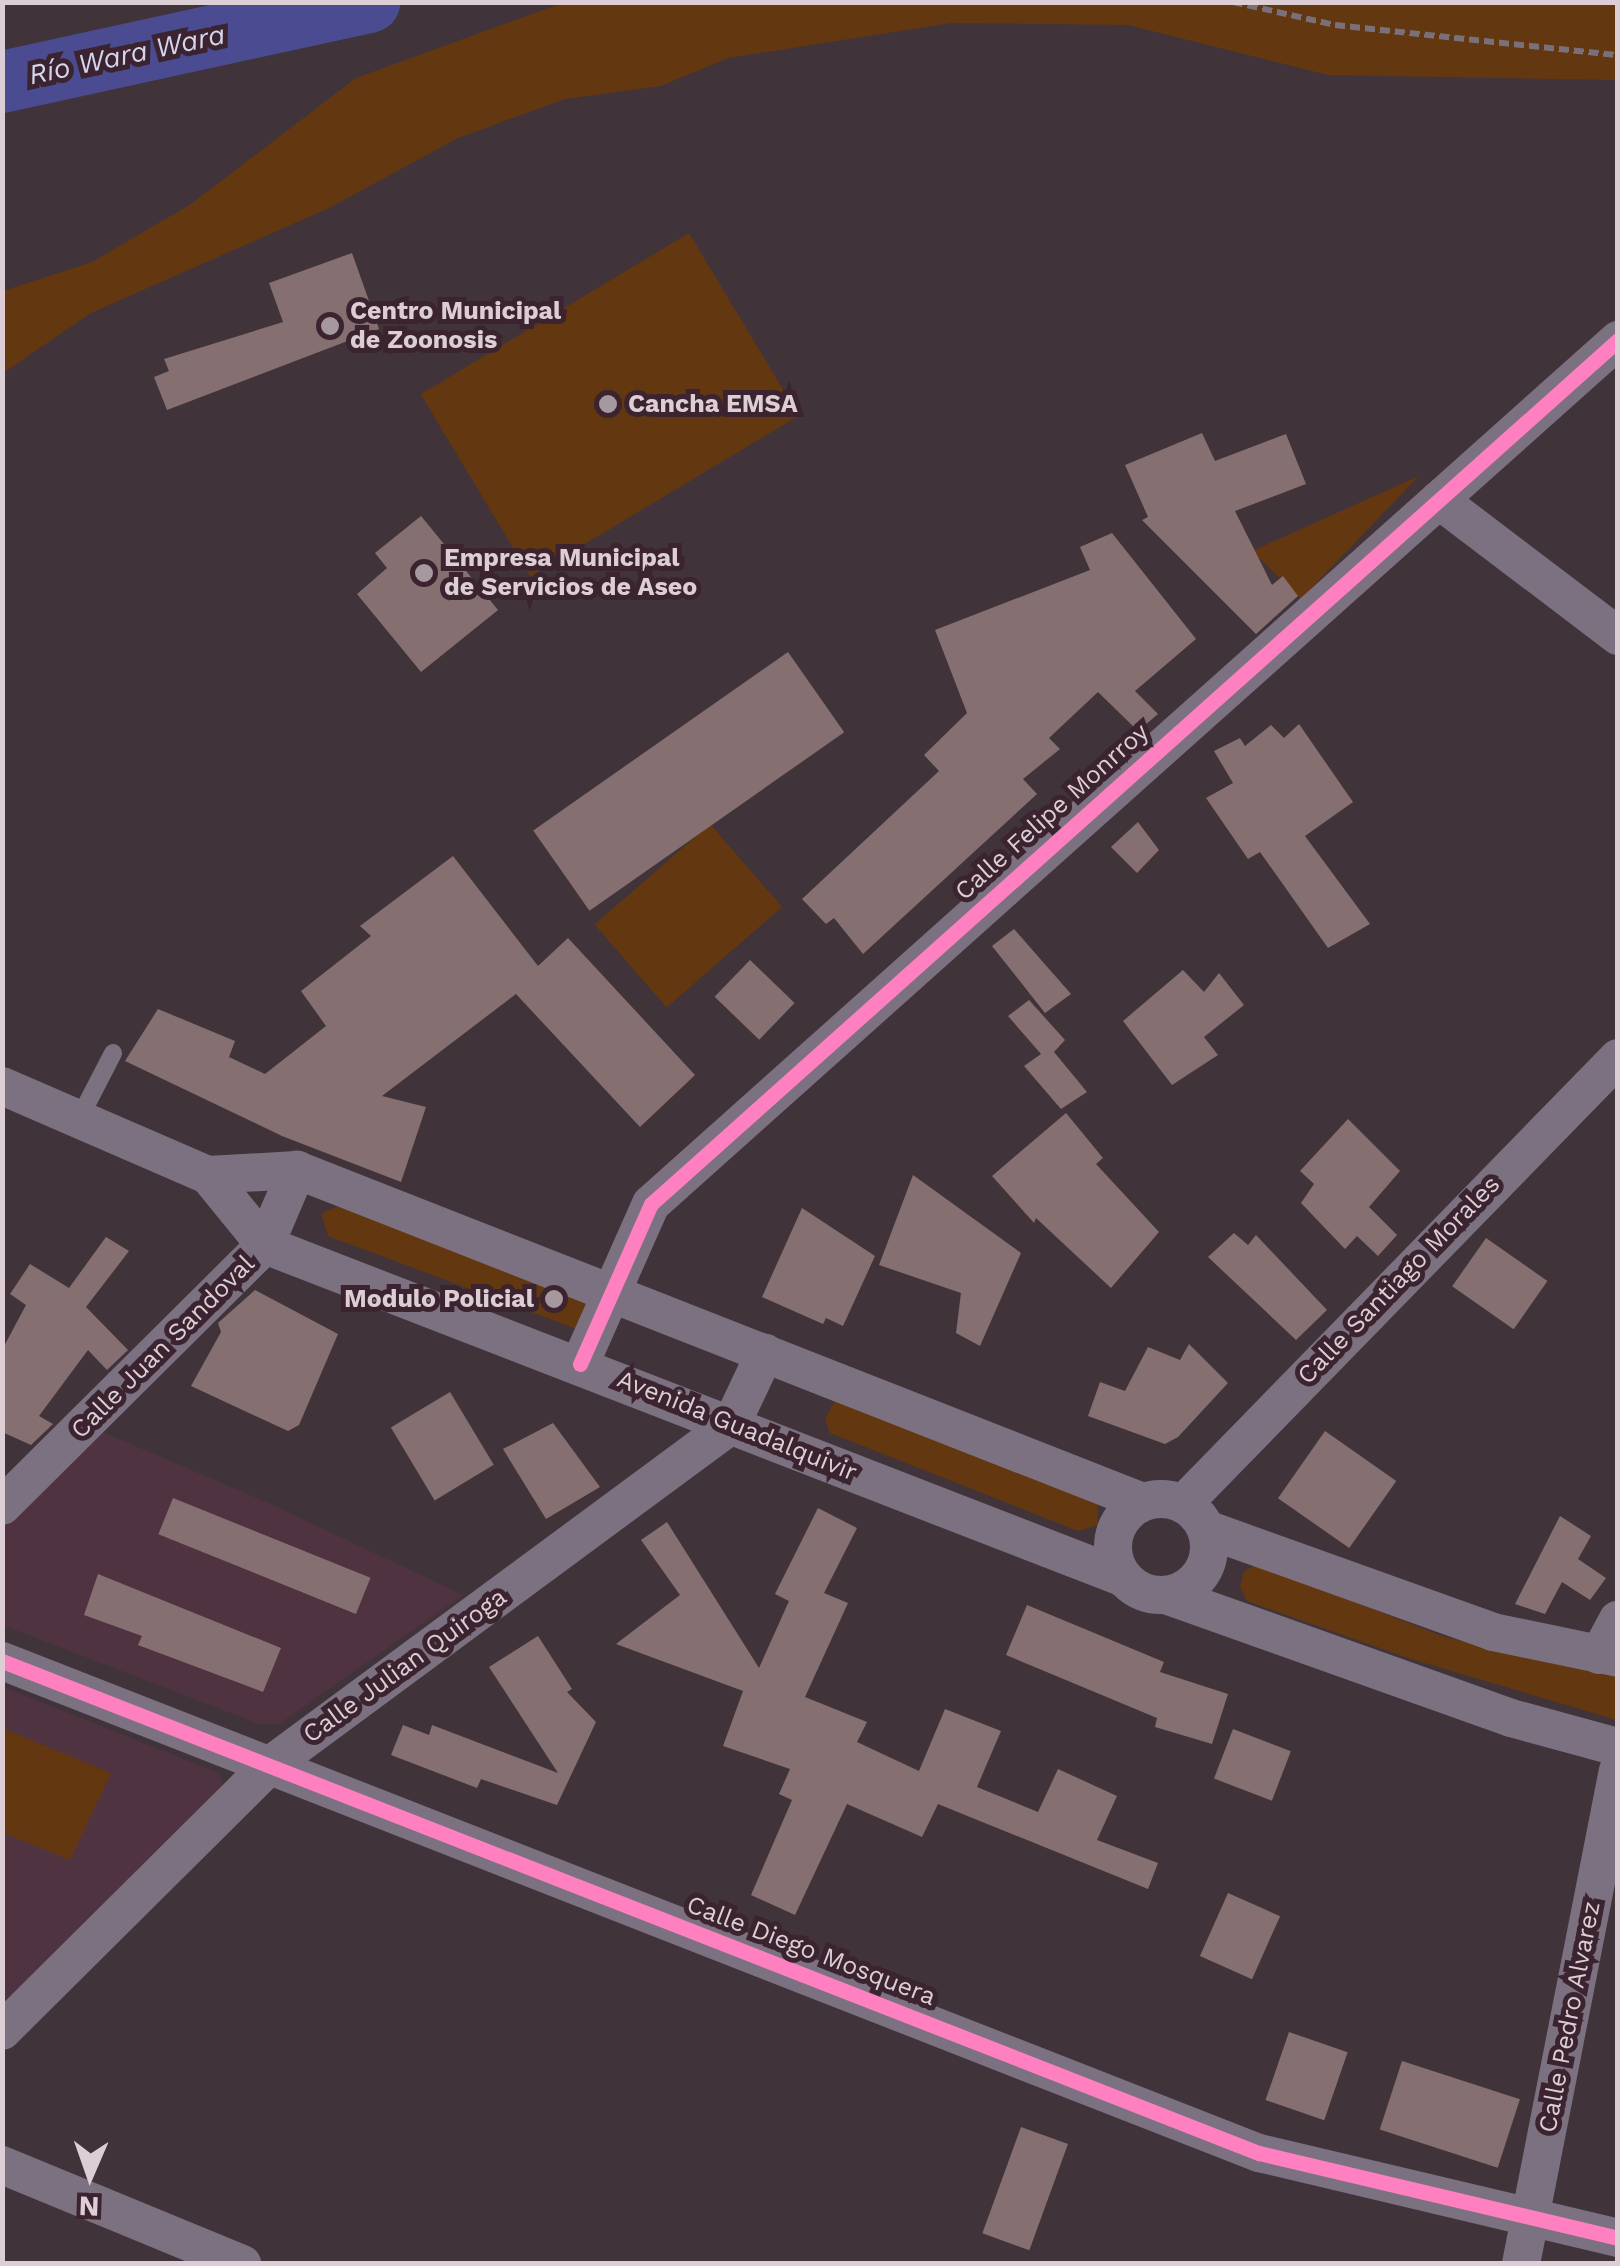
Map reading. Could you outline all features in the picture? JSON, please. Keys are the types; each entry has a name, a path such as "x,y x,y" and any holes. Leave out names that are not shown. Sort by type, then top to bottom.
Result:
{"street":[{"name":"Calle Felipe Monrroy","path":"580,1364 651,1204 1618,340"},
{"path":"1439,500 1618,636"},
{"name":"Calle Santiago Morales","path":"1194,1516 1618,1058"},
{"name":"Avenida Guadalquivir","path":"2,1086 208,1175 266,1245 1124,1578"},
{"name":"Avenida Guadalquivir","path":"208,1175 298,1170 1143,1502"},
{"name":"Calle Juan Sandoval","path":"2,1506 266,1245 298,1170"},
{"name":"Calle Julian Quiroga","path":"2,2031 269,1766 731,1424 765,1353"},
{"path":"1618,1620 1608,1656 1493,1632 1194,1516 1143,1502 1114,1535 1124,1578 1511,1718 1618,1747"},
{"path":"1166,1595 1203,1572 1194,1516"},
{"name":"Calle Diego Mosquera","path":"2,1662 1259,2153 1530,2221 1618,2238"},
{"name":"Calle Pedro Alvarez","path":"1521,2264 1618,1770"},
{"path":"2,2166 242,2264"}],"lane":[{"path":"80,1117 113,1053"}],"path":[{"path":"1232,2 1335,24 1618,55"}],"shaded area":[{"path":"562,3 1617,3 1617,80 1328,75 1128,25 951,23 728,58 661,86 565,99 458,138 329,208 91,313 3,373 3,291 92,262 191,204 356,78"},
{"name":"Cancha EMSA","path":"689,233 799,416 530,577 421,394"},
{"path":"1419,476 1301,599 1252,551"},
{"path":"710,824 782,907 667,1007 595,924"},
{"path":"345,1203 595,1302 581,1328 574,1328 328,1236 321,1214"},
{"path":"836,1399 1097,1500 1098,1525 1078,1531 830,1433 825,1419"},
{"path":"100,1431 268,1503 463,1595 279,1724 259,1724 3,1625 2,1530"},
{"path":"1256,1564 1445,1637 1617,1677 1617,1720 1411,1659 1247,1601 1240,1587 1244,1572"},
{"path":"3,1687 219,1773 223,1782 214,1806 3,2002"},
{"path":"2,1728 111,1773 70,1860 3,1833"}],"building":[{"path":"352,253 379,329 167,410 154,377 169,371 164,359 283,322 269,283"},
{"path":"1202,433 1215,461 1286,434 1306,484 1235,511 1272,585 1283,576 1298,596 1256,634 1142,520 1148,517 1125,465"},
{"path":"421,516 498,610 421,672 357,594 387,568 375,553"},
{"path":"1112,533 1196,639 1135,691 1158,714 1138,731 1098,692 1049,738 1060,749 1023,779 1037,794 863,954 834,918 826,924 802,899 939,771 924,755 967,713 935,630 1090,570 1080,547"},
{"path":"788,652 844,732 589,911 533,830"},
{"path":"1299,724 1353,802 1305,836 1370,924 1328,948 1260,852 1248,859 1206,798 1233,783 1214,751 1240,738 1245,746 1271,725 1284,738"},
{"path":"1138,822 1159,850 1137,873 1111,847"},
{"path":"453,856 538,966 568,938 695,1075 640,1127 516,994 382,1096 426,1107 401,1182 282,1136 125,1061 158,1009 235,1041 229,1057 265,1074 326,1026 301,991 371,936 360,926"},
{"path":"1014,929 1071,994 1045,1013 992,946"},
{"path":"750,960 795,1003 759,1040 715,997"},
{"path":"1183,970 1204,992 1219,973 1244,1005 1204,1037 1218,1055 1172,1085 1123,1021"},
{"path":"1029,1000 1065,1040 1054,1052 1087,1092 1061,1109 1024,1066 1041,1054 1008,1016"},
{"path":"1066,1113 1103,1158 1096,1164 1159,1232 1111,1288 1036,1218 1034,1223 992,1176"},
{"path":"1348,1119 1400,1171 1369,1207 1397,1235 1378,1256 1357,1236 1345,1249 1301,1203 1314,1184 1300,1171"},
{"path":"913,1175 1021,1253 980,1346 956,1333 961,1293 879,1265"},
{"path":"802,1208 875,1256 843,1326 826,1318 823,1324 762,1297"},
{"path":"1234,1233 1248,1245 1256,1235 1327,1310 1296,1340 1208,1257"},
{"path":"106,1237 129,1251 86,1307 128,1350 107,1370 88,1350 39,1416 53,1424 31,1445 2,1432 2,1350 26,1305 10,1294 30,1264 69,1288"},
{"path":"1486,1238 1547,1281 1514,1329 1452,1286"},
{"path":"255,1290 338,1334 299,1425 288,1431 191,1386 221,1332 218,1323"},
{"path":"1189,1344 1228,1383 1178,1437 1165,1444 1088,1416 1100,1382 1125,1391 1148,1347 1180,1360"},
{"path":"450,1392 494,1465 435,1500 391,1428"},
{"path":"553,1423 600,1487 546,1519 503,1449"},
{"path":"1325,1431 1396,1481 1349,1548 1278,1498"},
{"path":"173,1498 370,1578 356,1614 158,1534"},
{"path":"818,1508 857,1528 824,1593 848,1603 805,1697 867,1722 857,1742 919,1771 945,1709 1001,1731 977,1787 1038,1812 1058,1769 1117,1796 1097,1840 1158,1863 1148,1889 938,1804 922,1837 847,1804 795,1915 751,1895 792,1800 779,1794 790,1769 723,1746 743,1691 616,1644 680,1595 641,1540 667,1522 759,1668 789,1601 775,1594"},
{"path":"1560,1516 1591,1536 1578,1559 1606,1578 1590,1600 1562,1582 1545,1614 1515,1604"},
{"path":"98,1574 281,1648 263,1692 138,1645 142,1636 84,1615"},
{"path":"1027,1605 1164,1662 1160,1672 1228,1694 1212,1744 1155,1727 1157,1718 1006,1655"},
{"path":"538,1636 572,1689 567,1692 596,1722 557,1805 481,1779 477,1788 391,1755 403,1725 429,1735 432,1725 558,1773 489,1667"},
{"path":"1233,1729 1291,1751 1272,1801 1214,1778"},
{"path":"1228,1893 1280,1916 1252,1979 1200,1956"},
{"path":"1289,2032 1348,2052 1324,2120 1266,2100"},
{"path":"1402,2061 1520,2099 1498,2168 1380,2129"},
{"path":"1021,2127 1068,2144 1029,2250 982,2233"}],"waterway":[{"name":"Río Wara Wara","path":"2,82 369,2"}],"cycle path":[{"path":"580,1364 651,1204 1618,340"},
{"path":"2,1661 1259,2153 1618,2238"}],"place":[{"name":"Centro Municipal de Zoonosis","path":"330,326"},
{"name":"Cancha EMSA","path":"608,404"},
{"name":"Empresa Municipal de Servicios de Aseo","path":"424,573"},
{"name":"Modulo Policial","path":"554,1299"}]}
